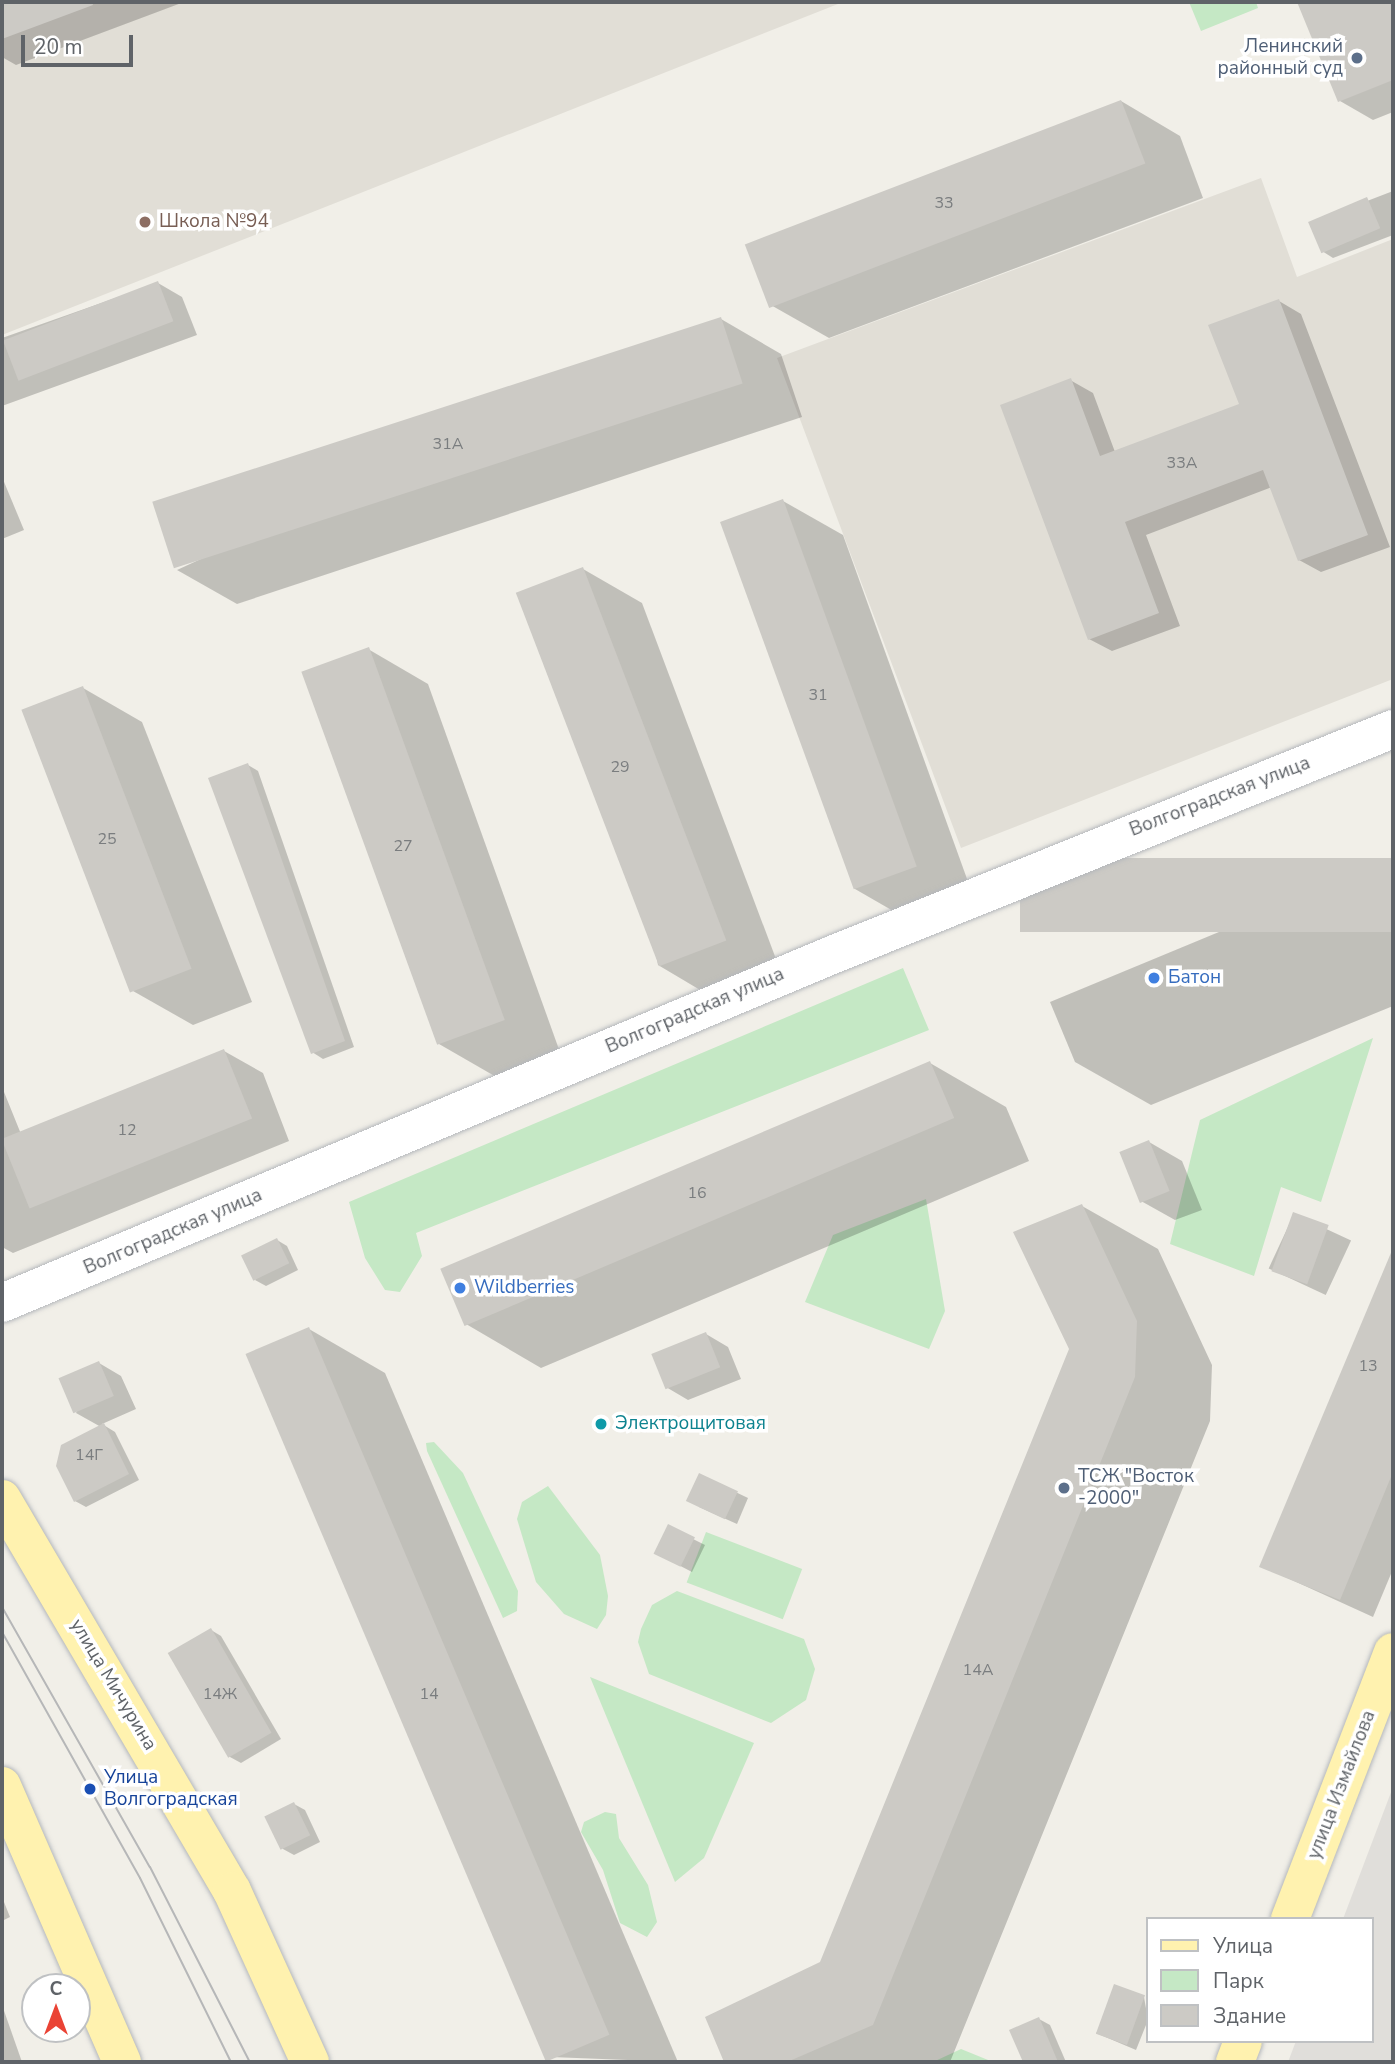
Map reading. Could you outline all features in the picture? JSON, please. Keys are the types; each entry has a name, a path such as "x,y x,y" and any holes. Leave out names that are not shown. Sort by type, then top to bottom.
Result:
{"main road":[{"name":"улица Мичурина","path":"2,1499 232,1891 310,2062"},
{"name":"улица Измайлова","path":"1291,1917 1393,1652"},
{"path":"2,1786 122,2062"},
{"path":"1235,2062 1242,2043"}],"street":[{"name":"Волгоградская улица","path":"2,1303 802,967 1393,729"}],"shaded area":[{"name":"Школа №94","path":"2,2 843,2 2,335"},
{"path":"1261,178 1297,277 1393,239 1393,679 961,848 777,358"},
{"path":"1393,1787 1393,2062 1288,2062 1295,2043 1374,2043 1374,1917 1344,1917"}],"green space":[{"path":"1189,2 1256,2 1258,8 1201,31"},
{"path":"903,968 929,1030 416,1233 422,1256 400,1292 385,1290 365,1258 349,1202"},
{"path":"1373,1038 1321,1202 1281,1187 1254,1276 1170,1244 1200,1120"},
{"path":"926,1199 945,1311 929,1349 805,1302 833,1235"},
{"path":"434,1442 463,1473 518,1591 517,1611 503,1618 427,1451 426,1443"},
{"path":"548,1486 600,1555 608,1596 606,1615 597,1629 564,1614 536,1582 517,1519 522,1502"},
{"path":"706,1532 802,1569 783,1619 687,1582"},
{"path":"677,1591 804,1639 815,1669 806,1700 771,1723 649,1674 638,1642 641,1629 652,1605"},
{"path":"590,1677 754,1743 704,1858 675,1882"},
{"path":"605,1812 616,1814 619,1838 648,1885 657,1922 647,1937 620,1923 603,1870 581,1832 584,1822"},
{"path":"961,2049 993,2062 933,2062"}],"building":[{"path":"2,2 92,2 93,5 2,39"},
{"name":"Ленинский районный суд","path":"1297,2 1393,2 1393,80 1338,102"},
{"path":"1121,100 1145,163 769,308 745,244"},
{"path":"1367,197 1380,228 1321,253 1308,222"},
{"path":"158,281 173,321 18,381 3,340"},
{"path":"1279,299 1368,535 1298,561 1263,470 1125,522 1159,613 1088,640 1000,405 1071,378 1100,456 1239,404 1208,325"},
{"path":"721,317 743,384 174,568 152,502"},
{"path":"783,499 917,866 854,889 720,522"},
{"path":"583,567 726,940 659,966 516,593"},
{"path":"369,647 505,1020 437,1045 301,672"},
{"path":"83,686 192,969 130,993 21,710"},
{"path":"248,763 345,1041 311,1054 208,778"},
{"path":"1020,858 1393,858 1393,932 1020,932"},
{"path":"224,1049 252,1119 30,1208 2,1139"},
{"path":"930,1061 954,1118 465,1326 440,1269"},
{"path":"1149,1140 1170,1191 1140,1203 1119,1152"},
{"path":"1082,1204 1137,1321 1135,1377 873,2025 787,2062 724,2062 705,2017 820,1962 1069,1349 1013,1232"},
{"path":"1293,1212 1329,1225 1307,1284 1271,1271"},
{"path":"277,1238 289,1263 253,1281 241,1256"},
{"path":"1393,1248 1393,1472 1340,1600 1259,1567"},
{"path":"309,1327 609,2035 546,2062 245,1354"},
{"path":"706,1332 720,1367 666,1389 651,1354"},
{"path":"99,1361 114,1396 73,1413 58,1378"},
{"path":"104,1423 129,1474 74,1502 56,1466 61,1445"},
{"path":"699,1473 738,1491 725,1519 686,1501"},
{"path":"668,1524 695,1537 680,1567 654,1554"},
{"path":"211,1628 272,1733 228,1758 168,1653"},
{"path":"294,1802 310,1835 281,1850 264,1816"},
{"path":"1114,1984 1145,1995 1127,2045 1096,2034"},
{"path":"1039,2017 1058,2062 1023,2062 1009,2030"}],"tram line":[{"path":"2,1607 150,1867 250,2062"},
{"path":"2,1632 140,1878 231,2062"}],"place":[{"name":"Ленинский районный суд","path":"1357,58"},
{"name":"Школа №94","path":"145,222"},
{"name":"Батон","path":"1154,978"},
{"name":"Wildberries","path":"460,1288"},
{"name":"Электрощитовая","path":"601,1424"},
{"name":"ТСЖ \"Восток -2000\"","path":"1064,1488"},
{"name":"Улица Волгоградская","path":"90,1789"}]}
